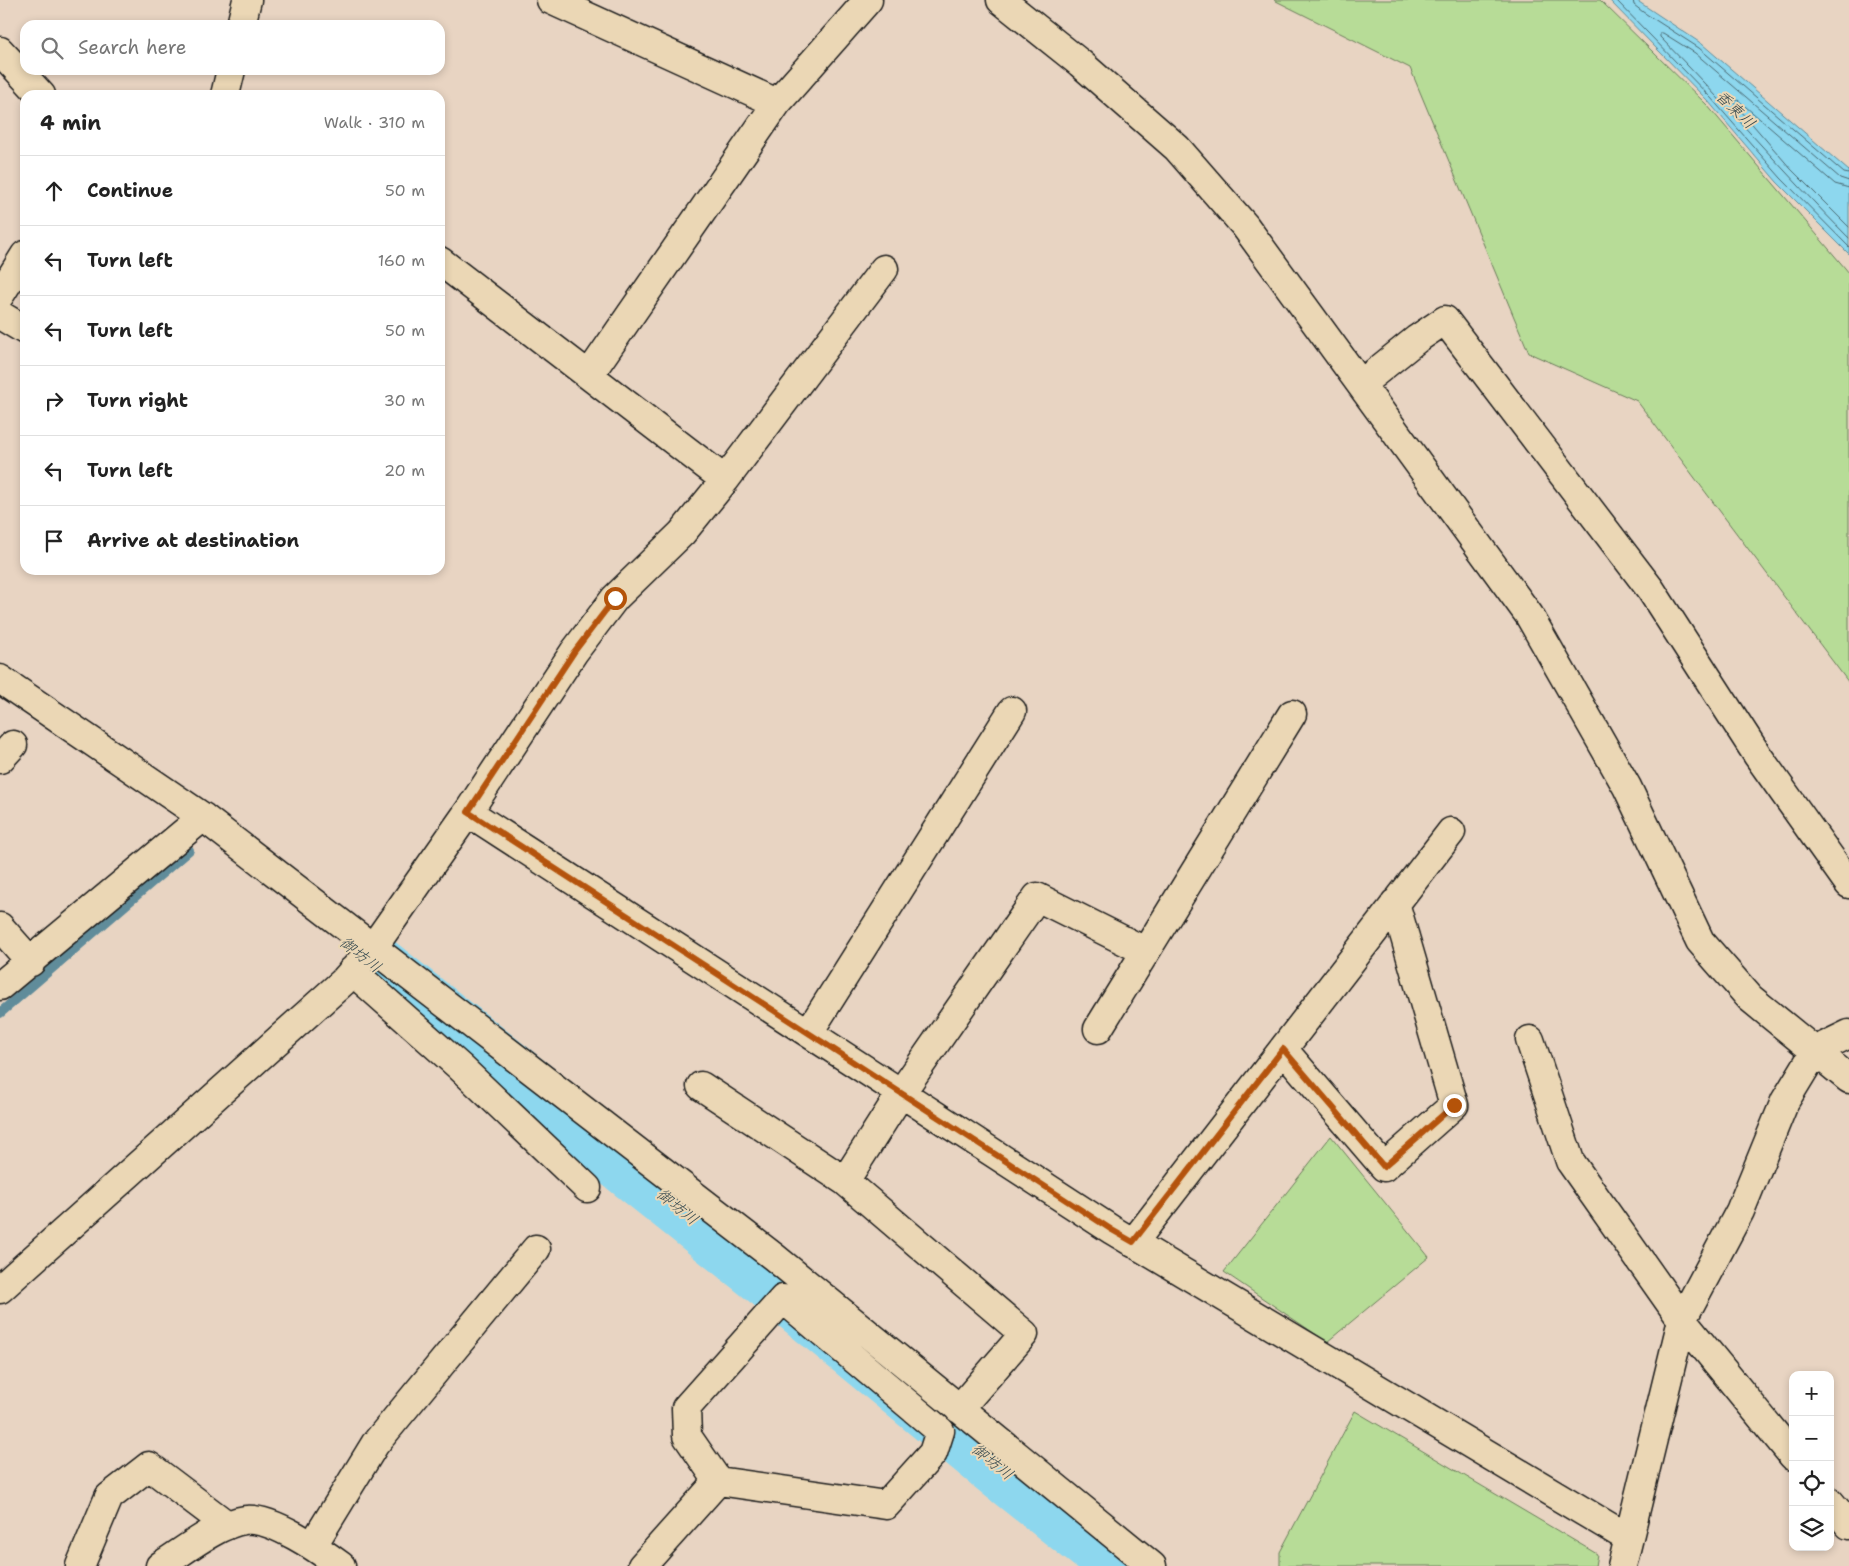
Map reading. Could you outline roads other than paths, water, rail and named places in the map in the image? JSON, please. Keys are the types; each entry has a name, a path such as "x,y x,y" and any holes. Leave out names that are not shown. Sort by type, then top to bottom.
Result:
{"street":[{"path":"242,20 247,0"},
{"path":"551,0 777,103"},
{"path":"589,375 777,103 868,0"},
{"path":"1001,0 1080,63 1177,148 1245,226 1529,615 1627,787 1700,941 1750,998 1849,1078"},
{"path":"0,51 20,72"},
{"path":"22,75 36,90"},
{"path":"226,90 230,75"},
{"path":"0,296 20,263"},
{"path":"445,265 724,480"},
{"path":"0,1289 343,982 372,949 468,812 574,652 615,598 682,533 884,268"},
{"path":"0,315 20,327"},
{"path":"1361,384 1417,339 1445,320 1651,590 1758,756 1849,884"},
{"path":"0,679 204,817 372,949 774,1257 1152,1566"},
{"path":"809,1032 1012,711"},
{"path":"1098,1028 1292,714"},
{"path":"468,812 1133,1242 1628,1538"},
{"path":"0,986 204,817"},
{"path":"1133,1242 1451,832"},
{"path":"845,1181 901,1093 1036,897 1145,951"},
{"path":"1283,1049 1384,1167 1454,1105 1395,903"},
{"path":"0,927 31,962"},
{"path":"352,971 460,1067 587,1188"},
{"path":"1622,1566 1682,1320 1740,1211 1785,1101 1816,1050 1849,1034"},
{"path":"1530,1040 1570,1161 1682,1320 1789,1451"},
{"path":"701,1086 845,1181 1024,1334 959,1409"},
{"path":"313,1545 375,1444 536,1249"},
{"path":"783,1299 940,1431 933,1453 886,1505 718,1480 687,1436 686,1408 783,1299"},
{"path":"80,1566 109,1497 149,1466 227,1526"},
{"path":"642,1566 718,1480"},
{"path":"1833,1506 1849,1525"},
{"path":"160,1566 227,1526 247,1519 276,1527 313,1545 341,1566"}],"water":[{"name":"香東川","path":"1609,0 1636,0 1702,44 1849,171 1849,254 1777,182 1708,101"}],"waterway":[{"path":"0,1013 189,850"},
{"name":"御坊川","path":"378,967 771,1280 1004,1472 1123,1566"}]}
